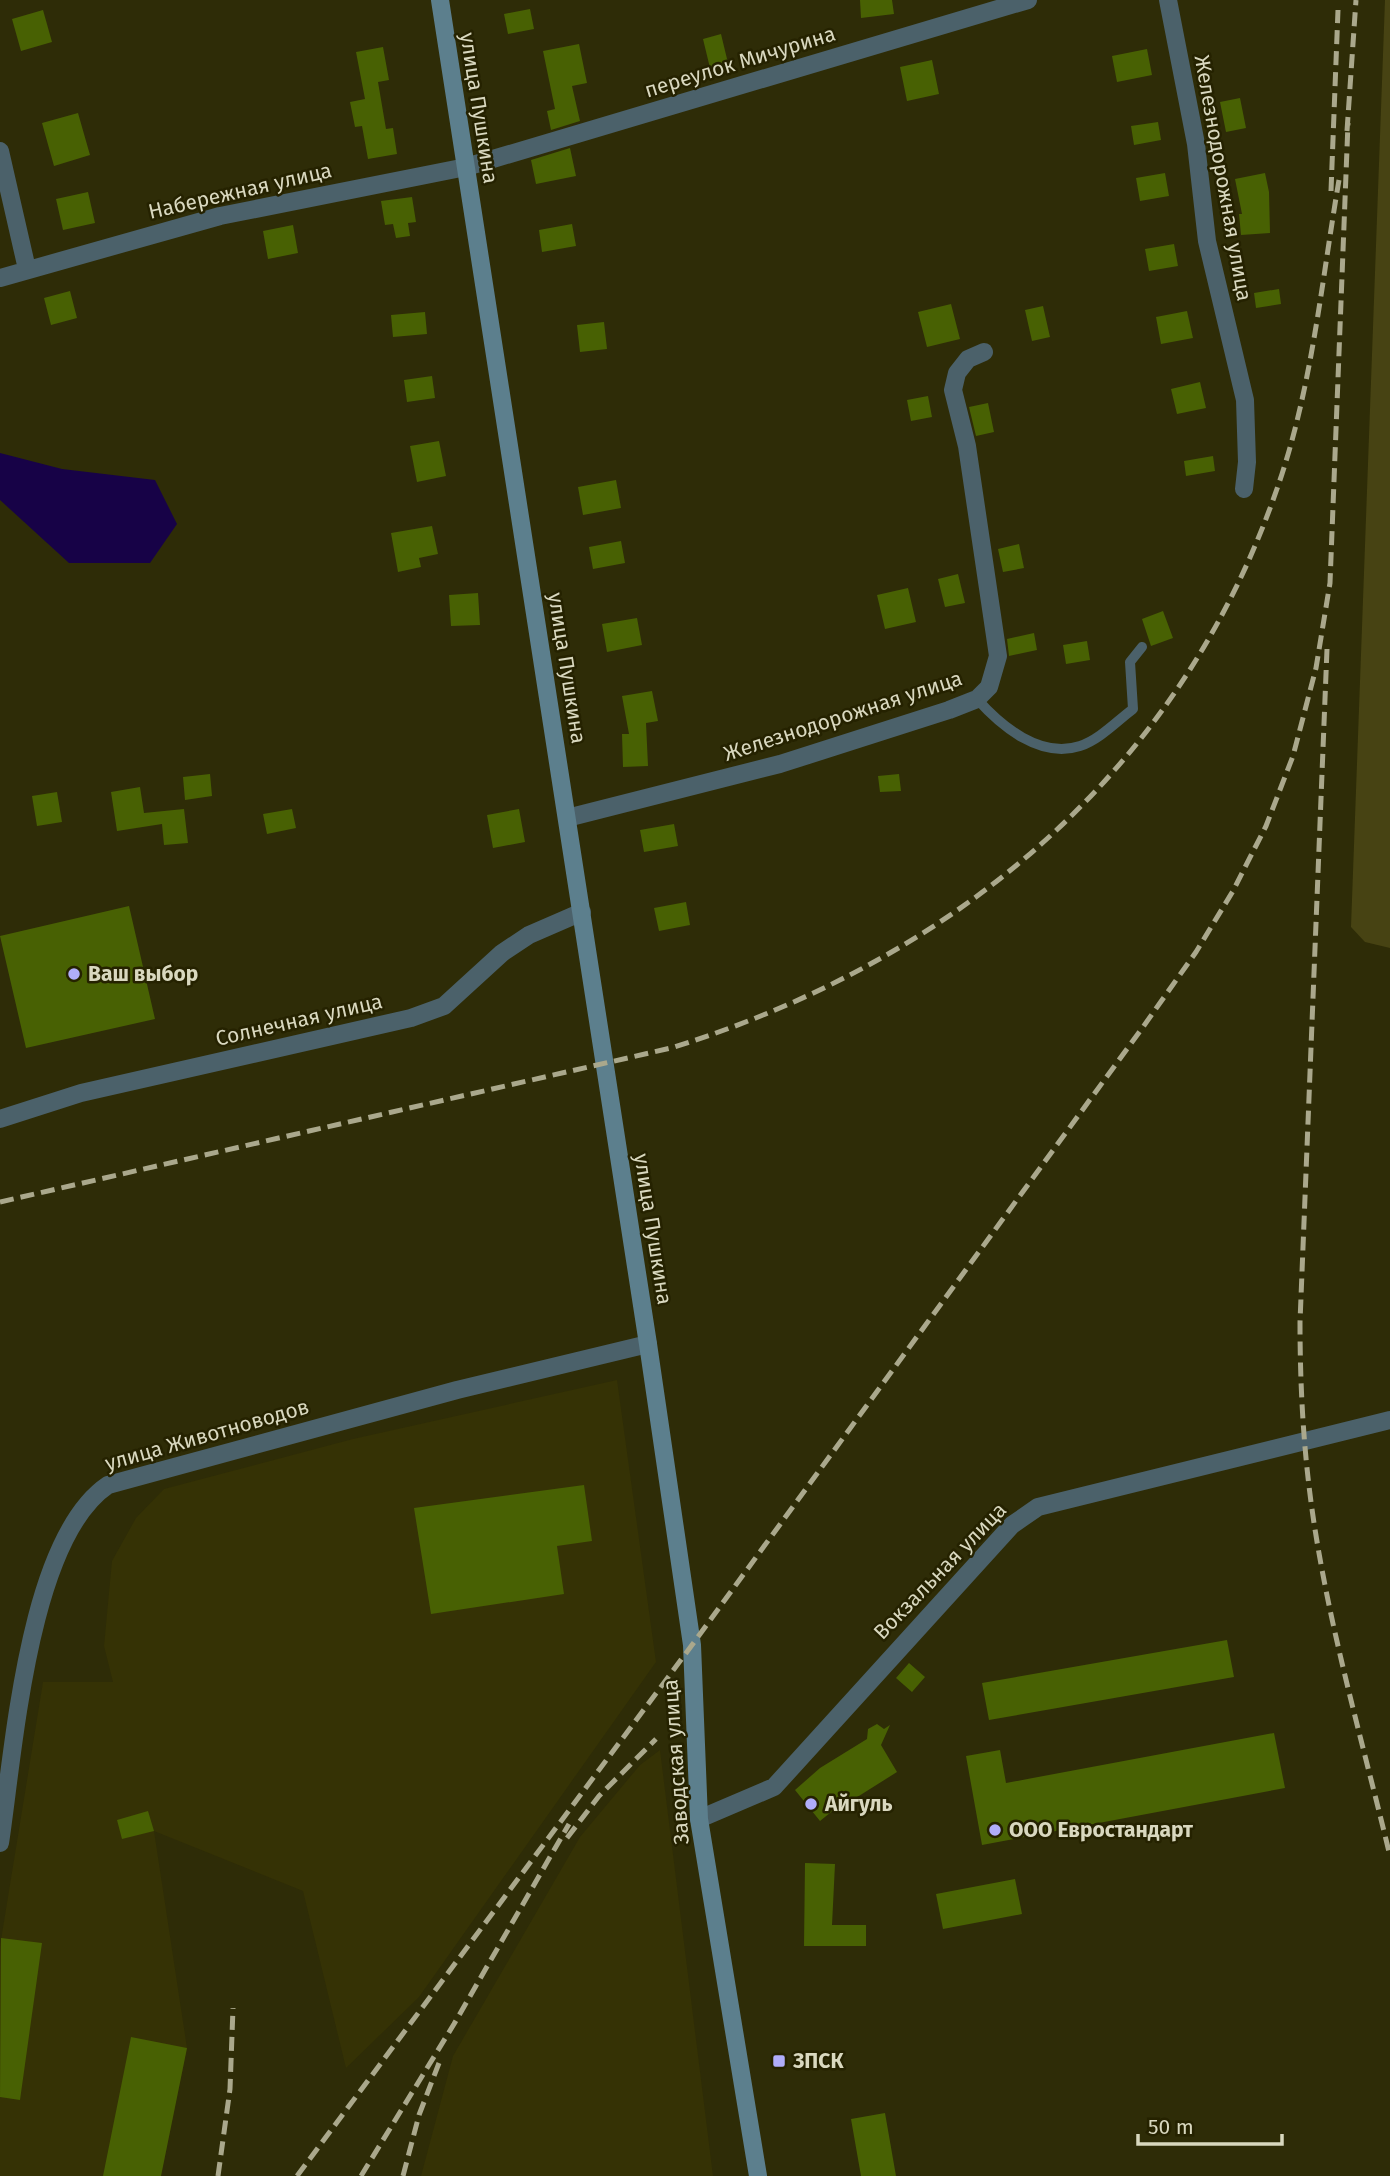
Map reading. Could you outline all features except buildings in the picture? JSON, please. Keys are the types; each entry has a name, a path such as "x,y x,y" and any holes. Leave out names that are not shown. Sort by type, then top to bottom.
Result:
{"main road":[{"name":"улица Пушкина","path":"440,0 648,1344"},
{"name":"Заводская улица","path":"648,1344 692,1645 699,1819 758,2176"}],"street":[{"name":"переулок Мичурина","path":"466,167 1028,0"},
{"name":"Железнодорожная улица","path":"1168,0 1196,144 1207,241 1245,400 1247,462 1244,489"},
{"path":"0,151 27,269"},
{"name":"Набережная улица","path":"0,278 220,216 466,167"},
{"name":"Железнодорожная улица","path":"567,818 780,764 977,699 989,687 998,656 967,446 953,390 957,373 968,359 984,352"},
{"name":"Солнечная улица","path":"0,1118 81,1093 411,1018 444,1006 502,953 529,935 582,912"},
{"name":"улица Животноводов","path":"0,1843 32,1634 53,1563 74,1523 96,1493 108,1485 457,1390 648,1344"},
{"name":"Вокзальная улица","path":"699,1819 774,1787 1012,1525 1038,1507 1390,1420"}],"lane":[{"path":"977,699 1007,730 1055,748 1079,746 1100,735 1133,709 1130,662 1142,647"}],"shaded area":[{"path":"1385,0 1390,0 1390,948 1365,942 1351,927"},
{"path":"0,453 62,469 155,480 177,524 150,563 69,563 0,500"},
{"path":"617,1380 656,1662 419,1997 346,2068 303,1891 154,1831 187,2048 161,2176 0,2176 0,1946 43,1682 113,1682 104,1646 112,1561 136,1518 164,1489 353,1439"},
{"path":"660,1750 713,2176 421,2176 453,2056 580,1837 640,1765"}],"railway":[{"path":"1347,131 1356,0"},
{"path":"1331,191 1338,10"},
{"path":"297,2176 692,1645 1143,1027 1196,952 1233,891 1266,826 1293,756 1316,668 1330,583 1348,123"},
{"path":"0,1202 671,1048 776,1010 875,962 966,904 1049,837 1123,761 1187,675 1240,579 1282,474 1293,438 1316,328 1339,180"},
{"path":"1327,649 1300,1322 1302,1412 1311,1502 1326,1591 1390,1856"},
{"path":"567,1838 599,1796 656,1739"},
{"path":"361,2176 454,2024 569,1824"},
{"path":"218,2176 230,2089 233,2008"},
{"path":"403,2176 419,2115 439,2063"}],"place":[{"name":"Ваш выбор","path":"74,974"},
{"name":"Айгуль","path":"811,1804"},
{"name":"ООО Евростандарт","path":"995,1830"},
{"name":"ЗПСК","path":"779,2061"}]}
